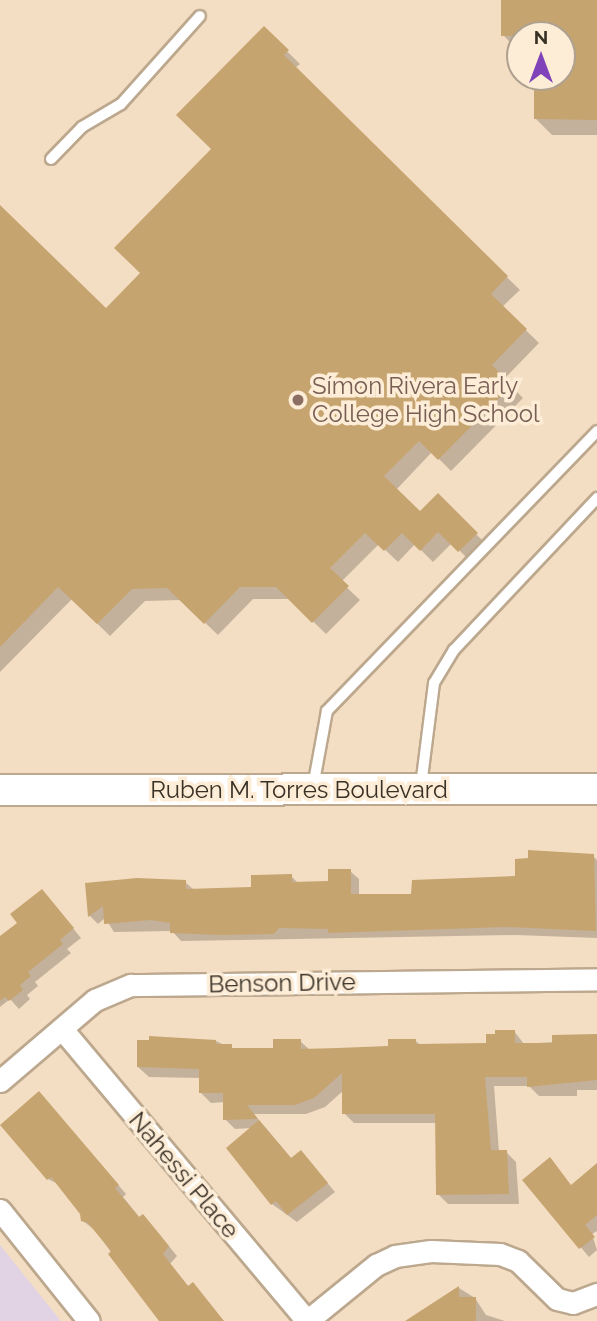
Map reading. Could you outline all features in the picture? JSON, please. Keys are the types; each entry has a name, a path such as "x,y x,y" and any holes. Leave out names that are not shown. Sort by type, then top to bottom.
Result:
{"main road":[{"name":"Ruben M. Torres Boulevard","path":"0,790 597,789"}],"street":[{"name":"Benson Drive","path":"0,1081 95,1000 131,985 597,979"},
{"name":"Nahessi Place","path":"62,1029 307,1321"},
{"path":"0,1210 89,1321"},
{"path":"307,1321 376,1265 395,1256 432,1251 500,1254 517,1261 557,1299 573,1303 597,1294"}],"lane":[{"path":"51,159 82,127 121,104 200,16"},
{"path":"313,791 327,710 597,431"},
{"path":"421,790 433,692 454,650 597,498"}],"shaded area":[{"path":"0,1245 61,1321 0,1321"}],"building":[{"path":"501,0 597,0 597,120 534,119 534,91 576,91 576,21 506,21 506,36 501,36"},
{"path":"264,26 289,50 284,55 508,276 491,294 527,329 492,365 512,385 438,460 419,441 384,476 420,511 438,493 478,533 458,552 438,532 420,551 402,533 384,551 365,533 330,568 349,586 312,623 276,587 240,587 204,624 167,588 132,589 97,624 58,587 0,647 0,205 106,308 140,273 114,248 211,149 176,115"},
{"path":"528,850 594,854 596,931 506,927 328,933 328,929 279,928 274,934 222,935 170,933 170,923 151,920 104,924 103,906 88,917 85,883 137,878 186,880 186,889 251,887 251,875 292,874 292,882 328,881 328,869 351,869 351,894 411,894 412,880 515,876 515,859 528,858"},
{"path":"42,889 74,928 60,940 63,944 28,972 31,976 20,985 23,990 9,1001 5,997 0,1001 0,936 17,923 10,914"},
{"path":"495,1030 515,1030 515,1043 552,1043 552,1035 597,1034 597,1080 527,1087 527,1077 485,1077 491,1150 507,1150 509,1194 436,1195 435,1114 342,1114 342,1073 314,1098 295,1105 247,1105 258,1119 223,1120 223,1093 199,1093 199,1069 137,1067 137,1040 149,1040 149,1036 216,1040 216,1044 232,1044 232,1048 273,1048 273,1039 301,1039 301,1049 388,1046 388,1039 416,1039 416,1044 486,1043 486,1034 495,1034"},
{"path":"39,1091 119,1185 115,1188 139,1217 143,1214 169,1246 163,1254 188,1286 193,1282 224,1321 159,1321 108,1254 111,1251 88,1223 81,1221 80,1214 51,1177 47,1180 0,1125"},
{"path":"259,1120 291,1158 301,1150 328,1183 287,1215 276,1201 271,1205 226,1148"},
{"path":"550,1157 571,1185 597,1163 597,1215 585,1225 595,1237 579,1249 522,1180"},
{"path":"459,1286 459,1297 476,1297 476,1321 405,1321"}],"place":[{"name":"Símon Rivera Early College High School","path":"298,400"}]}
